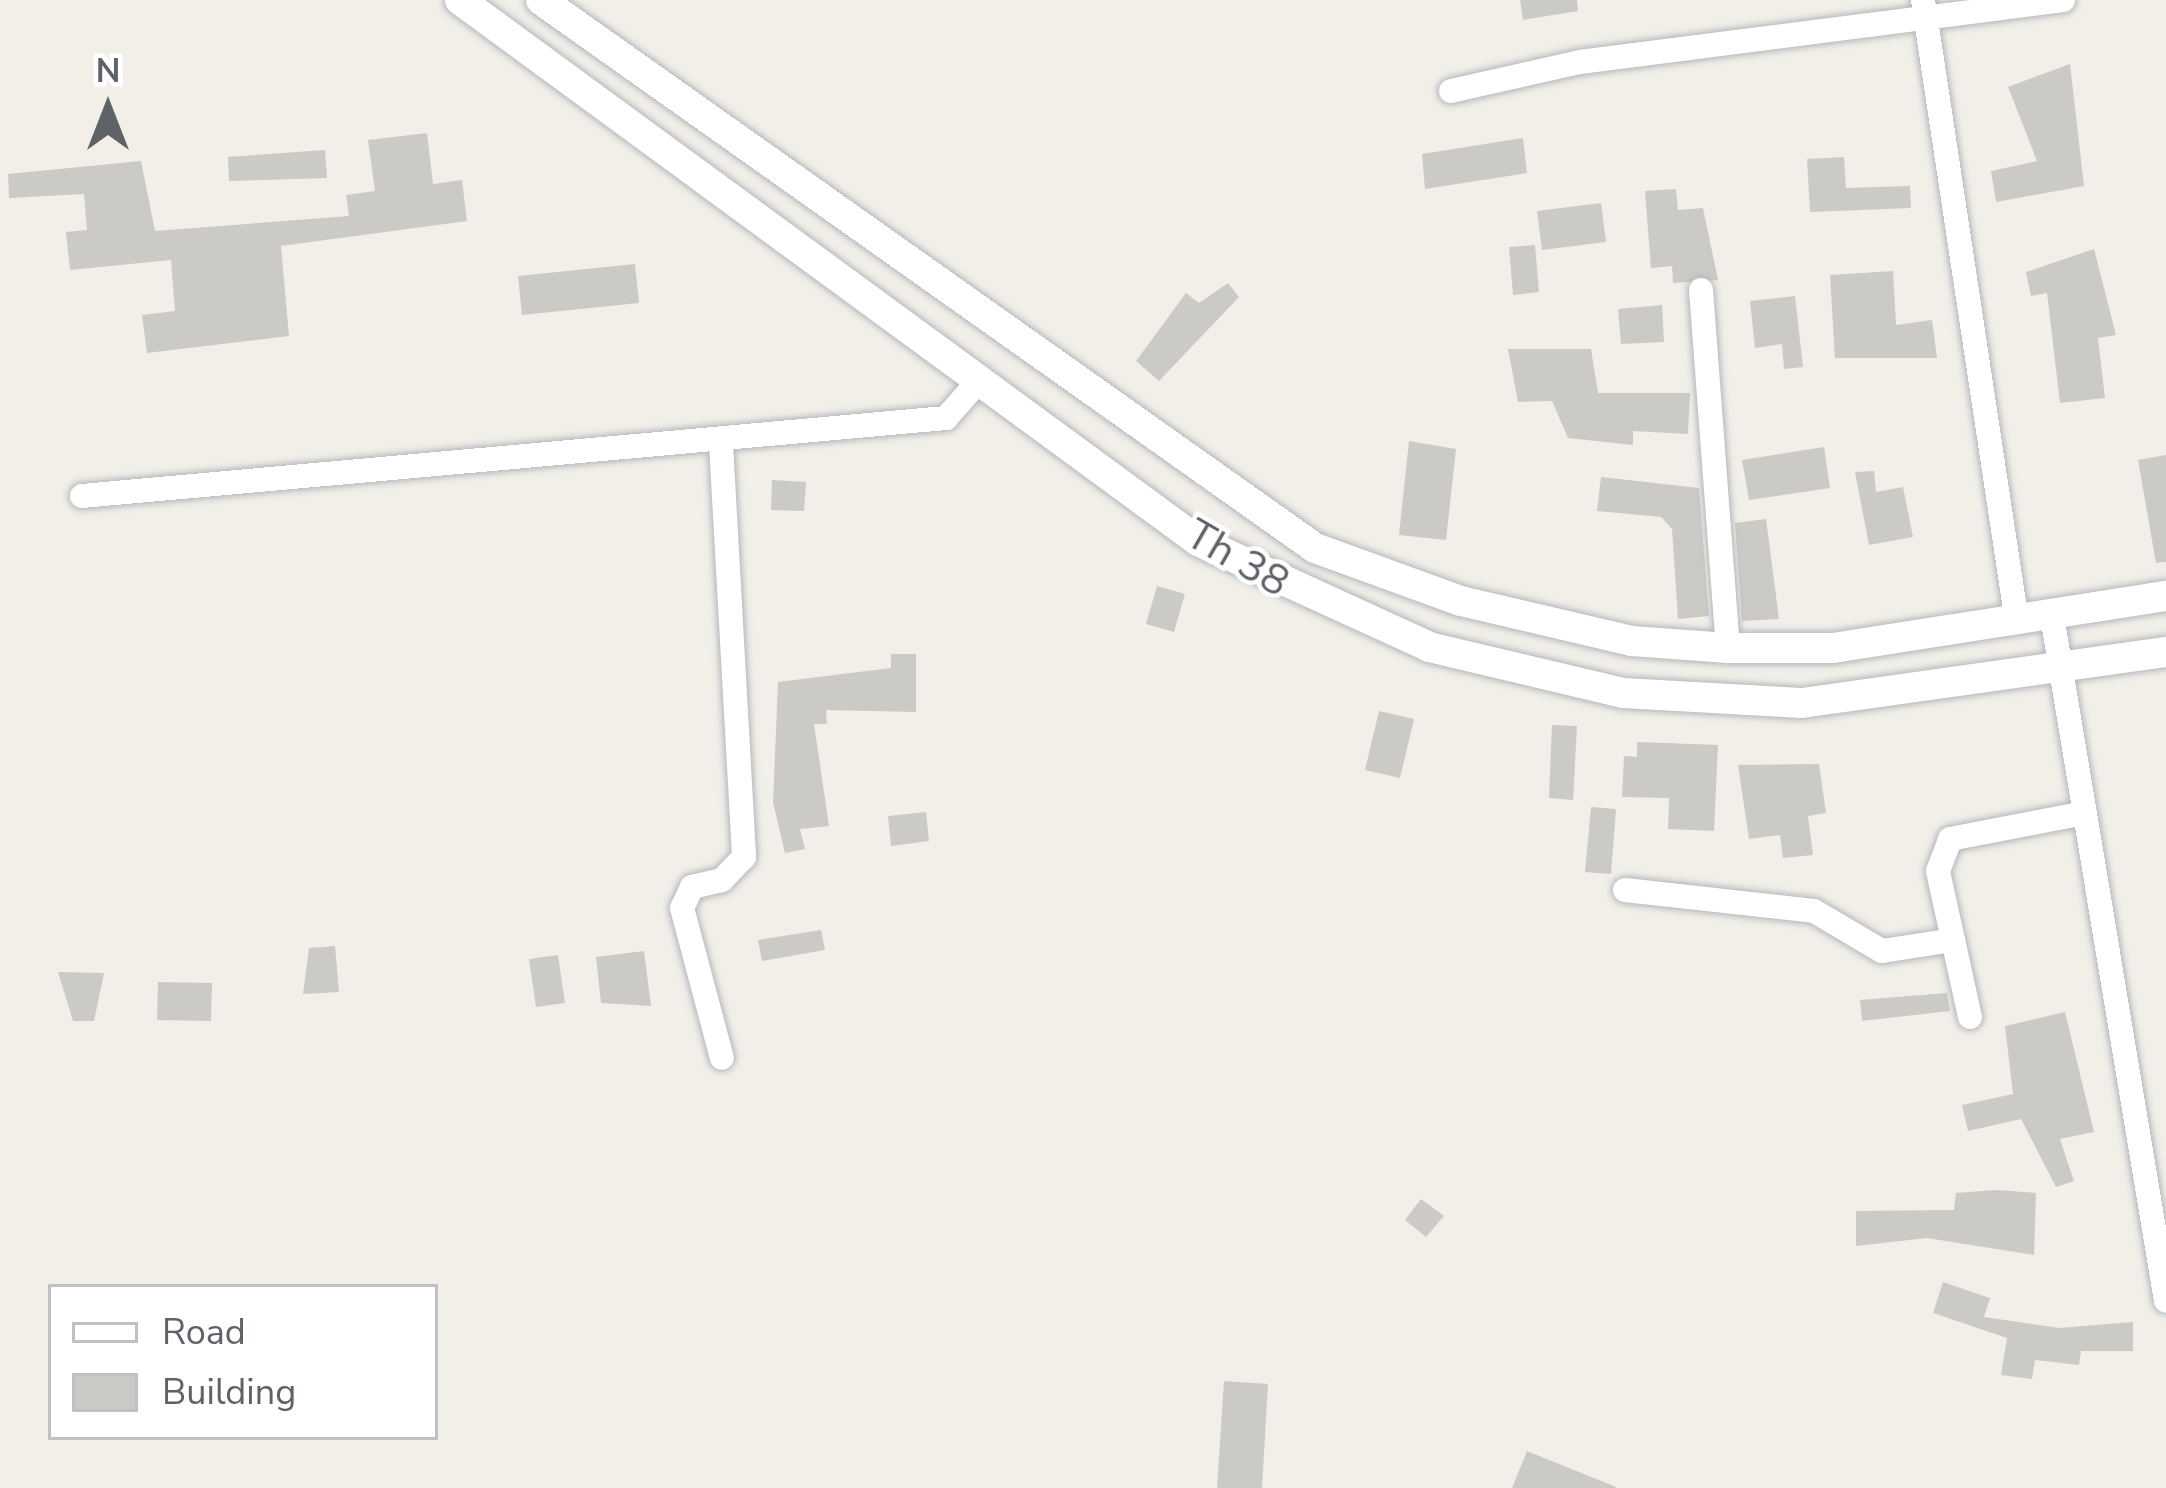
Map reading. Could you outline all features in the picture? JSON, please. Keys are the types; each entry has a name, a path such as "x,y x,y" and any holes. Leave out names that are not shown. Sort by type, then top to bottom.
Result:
{"street":[{"name":"Th 38","path":"460,0 976,384 1198,541 1429,647 1622,693 1802,703 2060,671 2166,652"},
{"name":"Th 38","path":"542,0 1315,548 1461,601 1633,641 1727,648 1832,648 2166,596"},
{"path":"1451,91 1580,62 1925,12 2063,0"},
{"path":"1925,12 2017,622"},
{"path":"1702,290 1727,648"},
{"path":"82,496 721,444 946,418 976,384"},
{"path":"721,444 744,857 736,872 692,887 682,908 722,1058"},
{"path":"2052,616 2166,1301"},
{"path":"1970,1017 1938,871 1950,839 2085,813"},
{"path":"1625,890 1814,911 1882,951 1953,940"},
{"path":"2138,1113 2166,1108"}],"building":[{"path":"1520,0 1577,0 1578,11 1523,20"},
{"path":"2070,64 2084,186 1996,202 1991,171 2037,161 2008,87"},
{"path":"427,133 433,184 462,180 467,221 281,246 289,336 147,353 142,315 175,311 171,260 70,270 66,232 87,230 84,194 9,198 8,174 141,161 155,231 349,216 346,195 375,191 368,140"},
{"path":"1523,138 1527,173 1425,189 1422,154"},
{"path":"325,150 327,178 229,181 228,157"},
{"path":"1844,157 1846,188 1910,186 1911,208 1810,212 1807,159"},
{"path":"1676,189 1678,210 1703,208 1718,280 1673,283 1672,266 1651,268 1645,191"},
{"path":"1601,203 1606,242 1542,250 1537,211"},
{"path":"1535,245 1539,292 1513,295 1509,247"},
{"path":"2094,249 2116,335 2098,338 2105,398 2060,403 2047,293 2031,296 2026,272"},
{"path":"635,264 639,303 522,315 518,276"},
{"path":"1893,271 1896,325 1932,320 1937,358 1835,358 1830,275"},
{"path":"1228,283 1239,297 1159,381 1136,361 1186,293 1199,303"},
{"path":"1795,296 1803,367 1784,369 1782,344 1755,348 1750,301"},
{"path":"1662,305 1664,342 1621,344 1618,309"},
{"path":"1508,349 1591,349 1598,393 1690,393 1688,434 1633,431 1633,445 1568,438 1552,401 1518,402"},
{"path":"1409,441 1456,449 1446,540 1399,535"},
{"path":"1824,447 1830,488 1749,500 1742,460"},
{"path":"2166,455 2166,562 2156,563 2138,460"},
{"path":"1874,471 1876,492 1903,487 1913,537 1869,545 1855,472"},
{"path":"1601,477 1699,488 1709,616 1678,619 1672,529 1661,517 1597,511"},
{"path":"772,480 806,482 804,511 771,510"},
{"path":"1766,519 1779,619 1742,621 1735,523"},
{"path":"1157,586 1185,594 1174,632 1146,624"},
{"path":"891,654 916,654 916,712 826,710 827,724 814,724 829,826 800,829 805,849 785,853 773,802 778,682 891,668"},
{"path":"1379,711 1414,719 1400,778 1365,770"},
{"path":"1552,725 1577,726 1573,800 1549,798"},
{"path":"1637,742 1718,745 1714,831 1668,829 1669,798 1622,797 1624,756 1637,757"},
{"path":"1819,764 1826,813 1808,816 1813,855 1783,858 1780,835 1749,839 1738,765"},
{"path":"1591,807 1616,809 1611,874 1585,872"},
{"path":"926,812 929,841 891,846 888,816"},
{"path":"821,930 825,950 762,961 758,940"},
{"path":"335,946 339,992 303,994 309,948"},
{"path":"644,951 651,1006 601,1003 596,957"},
{"path":"558,955 565,1003 536,1007 529,959"},
{"path":"58,972 104,973 94,1021 73,1021"},
{"path":"158,982 212,983 211,1021 157,1020"},
{"path":"1947,993 1950,1011 1862,1021 1860,1000"},
{"path":"2065,1012 2094,1132 2060,1139 2074,1181 2056,1187 2021,1119 1968,1131 1962,1105 2013,1094 2005,1026"},
{"path":"1956,1193 2036,1193 2034,1255 1927,1238 1856,1246 1856,1211 1954,1210"},
{"path":"1421,1199 1444,1216 1426,1237 1405,1220"},
{"path":"1943,1282 1990,1298 1984,1317 2059,1328 2133,1322 2133,1351 2081,1351 2079,1365 2035,1360 2032,1379 2001,1375 2007,1338 1933,1313"},
{"path":"1224,1381 1268,1384 1262,1488 1217,1488"},
{"path":"1527,1451 1616,1487 1512,1488"}]}
